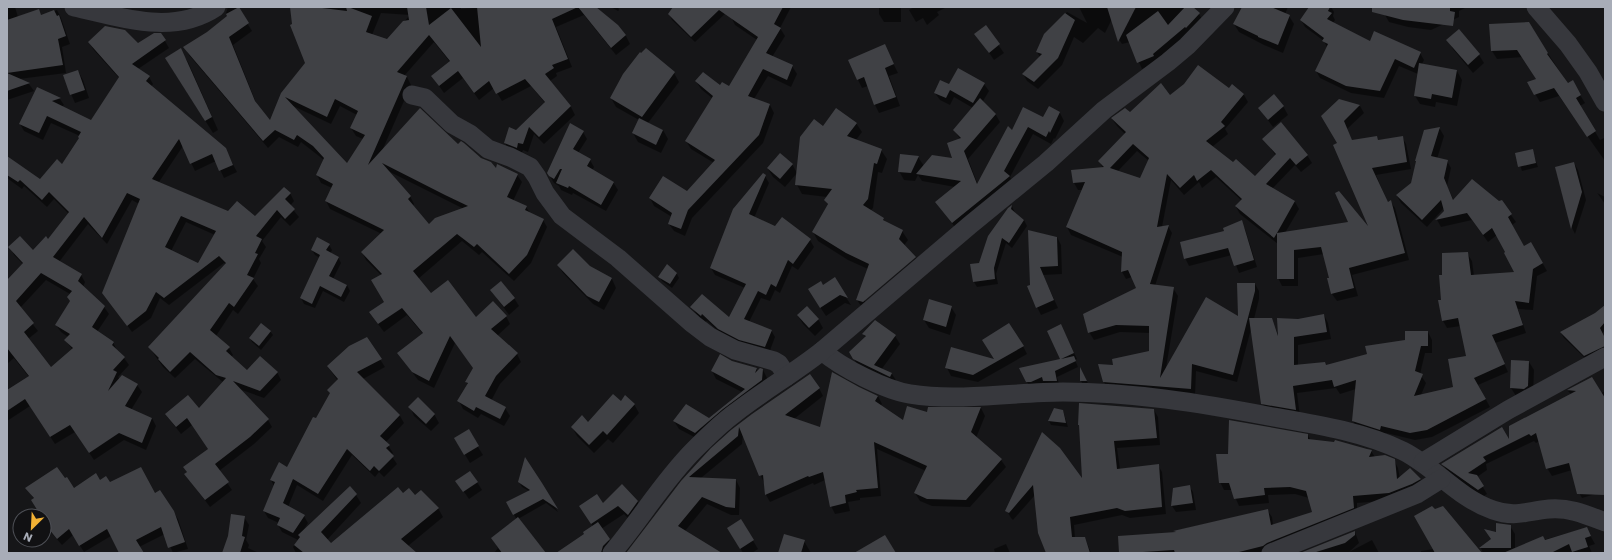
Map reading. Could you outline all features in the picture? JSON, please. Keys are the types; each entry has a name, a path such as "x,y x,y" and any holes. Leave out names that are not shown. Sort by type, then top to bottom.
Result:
{"street":[{"path":"74,7 141,21 159,23 190,20 204,15 216,7"},
{"path":"612,553 666,481 693,451 735,413 822,351 975,220 1046,163 1104,110 1178,54 1225,7"},
{"path":"1536,7 1568,44 1588,72 1605,102"},
{"path":"412,95 426,98 452,124 470,134 488,149 510,157 530,168 537,177 545,193 562,216 618,258 693,324 710,337 735,350 774,361 779,364 787,376"},
{"path":"822,351 831,359 858,374 883,386 908,394 926,396 974,396 1077,392 1142,396 1190,402 1335,429 1367,438 1402,451 1422,462 1441,479 1473,501 1489,509 1504,514 1519,514 1549,509 1574,510 1605,522"},
{"path":"1422,462 1508,410 1605,357"},
{"path":"1271,553 1417,494 1441,479"}],"building":[{"path":"239,7 249,23 229,37 255,101 270,120 281,93 305,63 290,25 292,24 290,7 314,7 347,11 346,7 348,7 372,16 366,32 387,39 403,21 409,20 407,7 426,7 429,25 451,8 481,47 477,7 578,7 552,19 568,59 552,65 554,68 545,74 571,106 539,137 529,127 523,144 518,143 517,148 504,143 509,127 516,130 545,102 525,79 496,94 489,81 474,93 458,71 439,86 431,76 450,61 429,35 397,72 407,76 368,165 420,108 458,144 461,141 481,158 491,162 496,168 497,164 518,174 507,197 527,206 525,210 544,219 527,255 509,274 477,244 474,247 457,234 413,271 431,293 448,280 476,317 493,301 507,316 491,329 518,353 496,376 485,396 506,407 500,419 476,407 474,411 457,401 468,383 465,382 473,368 450,336 429,381 412,372 397,353 423,333 402,308 378,324 369,312 384,302 371,280 382,274 361,252 384,230 325,201 333,184 316,175 324,158 313,146 297,135 294,140 275,130 263,141 183,47 207,32 227,16 226,14","holes":["285,97 327,117 335,99 358,111 350,128 365,135 347,163","382,163 445,195 468,206 435,218 429,224 408,199 411,196"]},
{"path":"578,7 596,7 618,25 626,35 611,48"},
{"path":"673,7 783,7 774,24 781,28 766,53 793,65 787,80 763,69 748,96 770,104 759,135 688,210 681,229 668,224 672,213 649,198 663,176 687,191 715,160 685,141 713,96 695,81 703,72 720,85 722,82 729,86 758,37 719,10 691,37 668,14"},
{"path":"1107,7 1136,7 1118,42"},
{"path":"1185,7 1193,7 1200,13 1186,28 1185,27 1153,54 1154,56 1137,63 1126,35 1158,11 1168,25"},
{"path":"1242,7 1271,7 1290,15 1278,45 1258,37 1233,24"},
{"path":"1309,7 1330,7 1328,11 1332,13 1327,19 1370,41 1374,31 1421,52 1414,68 1395,59 1380,91 1346,86 1315,71 1328,44 1322,41 1324,38 1300,20"},
{"path":"1372,7 1450,7 1450,11 1455,12 1453,26 1403,20 1372,12"},
{"path":"39,9 41,15 54,10 57,16 59,15 66,36 58,39 63,65 7,73 7,20"},
{"path":"1065,13 1075,20 1058,58 1034,82 1022,74 1042,54 1036,52 1044,34"},
{"path":"1529,22 1548,53 1547,54 1568,83 1573,80 1581,95 1576,98 1596,131 1587,137 1554,88 1534,95 1527,82 1536,79 1517,50 1491,51 1489,24"},
{"path":"986,25 1000,44 989,53 974,34"},
{"path":"105,26 125,30 138,43 154,33 161,33 166,40 132,64 150,76 146,81 226,148 233,165 219,171 212,154 190,164 179,139 152,179 228,211 237,201 255,216 284,187 291,193 285,199 295,209 285,219 277,210 256,236 262,239 255,253 258,254 247,275 254,278 234,307 229,303 210,330 230,347 226,351 247,370 260,356 278,372 260,391 233,381 269,419 250,437 215,464 229,482 205,500 184,474 187,472 183,467 208,449 187,418 176,427 165,414 188,395 199,408 226,378 216,375 190,352 170,372 148,347 226,263 219,256 164,298 156,292 146,311 127,326 102,293 140,199 127,193 102,238 84,217 53,257 82,274 78,281 105,306 92,327 114,342 112,345 125,357 113,370 117,372 108,391 122,375 138,384 125,406 152,418 142,443 119,433 89,453 70,425 50,437 25,399 7,411 7,390 29,376 7,348 7,280 23,263 8,247 20,236 33,250 46,236 48,239 69,212 49,192 42,200 20,180 18,182 7,175 7,156 40,179 57,159 62,164 79,138 78,137 81,132 47,116 39,133 19,124 37,87 61,98 52,101 91,120 119,77 88,42","holes":["181,216 216,231 198,263 165,247","41,273 72,291 67,297 70,301 55,325 70,334 64,340 73,348 51,367 24,332 34,323 16,301"]},
{"path":"1459,29 1480,54 1468,65 1446,40"},
{"path":"885,44 894,64 885,68 896,97 874,105 864,77 857,80 848,60"},
{"path":"181,48 212,117 205,121 165,58"},
{"path":"646,48 675,72 642,117 610,98 623,74 640,52 641,53"},
{"path":"1419,63 1457,70 1452,98 1432,94 1431,99 1414,96"},
{"path":"1198,65 1229,88 1232,84 1244,94 1221,122 1225,126 1206,141 1233,162 1236,159 1255,176 1276,154 1262,139 1281,122 1308,155 1296,165 1290,158 1266,184 1295,201 1274,238 1235,206 1242,199 1211,170 1197,181 1194,175 1180,188 1167,174 1157,227 1169,225 1150,284 1174,287 1160,378 1206,297 1238,316 1237,283 1255,283 1255,291 1233,375 1192,364 1191,389 1103,382 1098,364 1113,365 1112,359 1149,351 1149,326 1116,325 1088,333 1083,314 1136,288 1128,270 1121,272 1122,252 1066,227 1085,182 1073,183 1071,170 1104,167 1098,161 1126,132 1111,118 1125,108 1130,112 1161,83 1170,95 1184,84","holes":["1133,144 1149,158 1140,178 1110,168"]},
{"path":"958,68 985,83 973,103 950,90 946,98 934,93 940,80 949,84"},
{"path":"78,70 85,90 70,95 63,75"},
{"path":"7,73 30,83 7,91"},
{"path":"1274,94 1284,106 1268,120 1258,108"},
{"path":"980,98 996,114 964,151 977,184 1008,126 1012,130 1023,107 1043,117 1049,106 1060,112 1050,133 1049,131 1046,137 1028,127 1004,171 1010,176 952,223 935,202 961,181 916,174 932,155 952,158 947,143 961,138 953,130"},
{"path":"1339,99 1360,105 1344,121 1352,140 1377,136 1378,140 1403,136 1407,162 1372,168 1388,202 1391,200 1405,253 1349,268 1354,288 1331,294 1327,278 1329,278 1321,247 1294,250 1294,279 1277,279 1277,233 1348,222 1335,193 1339,191 1368,226 1333,145 1337,143 1321,116"},
{"path":"836,108 857,123 847,136 882,149 877,164 874,163 868,199 863,205 884,218 883,220 903,230 899,239 916,257 863,302 856,300 869,264 846,253 812,232 828,204 824,200 832,189 795,185 800,137 814,119 823,126"},
{"path":"639,118 663,130 656,145 632,133"},
{"path":"570,123 584,131 573,149 591,159 587,166 614,182 601,205 569,186 568,188 556,183 562,169 560,169 554,179 547,173"},
{"path":"1440,127 1431,156 1448,160 1444,178 1453,200 1472,179 1499,201 1502,200 1512,214 1508,217 1524,246 1531,242 1543,263 1533,269 1529,303 1515,301 1523,325 1492,335 1505,364 1474,378 1486,399 1427,430 1410,433 1381,426 1380,430 1352,421 1356,380 1334,387 1332,380 1293,386 1296,410 1261,404 1249,318 1272,318 1278,336 1277,318 1298,319 1324,314 1327,332 1294,337 1294,365 1325,362 1326,365 1367,354 1365,346 1405,340 1405,331 1428,331 1428,346 1421,346 1415,371 1423,374 1414,396 1453,387 1448,359 1466,356 1458,318 1442,321 1438,300 1441,300 1439,275 1442,275 1442,253 1468,252 1471,275 1514,272 1492,228 1483,235 1467,213 1435,220 1444,211 1441,200 1422,220 1396,195 1411,183 1415,161 1424,130"},
{"path":"1533,149 1536,163 1518,167 1515,153"},
{"path":"780,153 793,164 780,179 767,168"},
{"path":"900,154 919,156 911,173 898,172"},
{"path":"1574,162 1582,192 1571,229 1555,167"},
{"path":"763,173 766,175 749,214 775,226 782,217 811,239 793,264 788,260 776,287 771,284 766,295 758,291 744,319 772,330 765,347 739,340 718,329 702,314 701,316 690,307 702,294 729,317 746,284 710,268 733,209"},
{"path":"1012,205 1011,209 1024,220 1009,243 1002,238 994,268 995,279 973,282 970,264 979,263 988,236 1008,208"},
{"path":"1242,220 1254,260 1234,266 1228,248 1184,259 1180,242 1224,231 1223,228"},
{"path":"1028,230 1057,237 1058,266 1040,267 1054,300 1036,308 1027,286 1030,285"},
{"path":"317,237 330,244 326,250 339,257 329,276 347,285 341,297 320,286 312,304 300,298 320,255 311,250"},
{"path":"573,249 590,266 612,278 599,302 587,296 557,265"},
{"path":"667,264 677,273 670,284 658,277"},
{"path":"835,277 848,298 840,295 820,308 808,289 821,281 823,285"},
{"path":"501,281 515,298 504,307 490,290"},
{"path":"929,299 952,306 946,327 923,320"},
{"path":"1605,305 1605,322 1600,328 1605,338 1605,346 1584,356 1560,332 1595,313"},
{"path":"807,306 819,319 809,328 797,315"},
{"path":"875,320 896,335 874,365 892,373 890,377 853,359 849,352 866,336 862,334"},
{"path":"261,323 271,331 259,346 249,338"},
{"path":"1009,323 1024,346 973,375 945,368 951,347 994,359 982,340"},
{"path":"1061,324 1074,353 1061,359 1074,356 1076,361 1055,371 1057,381 1043,381 1042,377 1031,382 1026,382 1019,368 1060,359 1047,331"},
{"path":"367,337 382,359 357,372 400,415 380,436 390,445 386,448 394,456 379,471 374,466 370,471 347,449 318,494 293,479 283,503 305,515 293,533 277,525 280,518 263,511 275,482 270,480 279,462 287,467 313,417 316,418 330,393 327,390 338,379 327,366 349,346"},
{"path":"720,354 732,361 757,368 755,373 760,368 763,369 762,380 723,409 695,433 673,421 686,404 709,418 745,389 711,371"},
{"path":"1511,360 1529,361 1528,386 1524,389 1510,388"},
{"path":"1080,367 1087,381 1080,381"},
{"path":"832,372 878,396 875,401 903,420 907,406 927,412 928,407 981,407 971,432 1002,459 966,500 927,499 914,493 927,466 874,442 878,488 856,490 857,492 845,495 846,503 830,507 823,472 809,477 808,476 765,495 763,475 759,476 739,427 738,436 689,477 736,479 735,508 726,507 702,497 678,526 722,553 626,553 681,481 711,448 752,414 810,374 820,388 785,415 820,427"},
{"path":"1592,377 1605,398 1605,495 1577,494 1569,463 1546,469 1536,433 1531,436 1529,434 1483,457 1486,461 1468,473 1477,475 1484,486 1478,490 1441,464 1502,427 1509,439 1509,426 1576,391 1567,390"},
{"path":"613,394 621,401 625,395 635,404 607,435 603,431 589,445 571,427 582,415 588,422"},
{"path":"418,397 435,414 426,424 408,407"},
{"path":"1079,403 1154,409 1157,438 1114,441 1117,469 1159,464 1162,507 1125,511 1117,508 1070,517 1072,537 1085,537 1090,553 1046,553 1038,533 1033,485 1009,513 1005,511 1042,432 1060,448 1082,478 1078,425"},
{"path":"1054,408 1063,410 1066,423 1048,421"},
{"path":"1229,420 1308,434 1308,439 1334,442 1335,440 1372,450 1369,457 1385,455 1395,459 1397,479 1410,468 1421,479 1389,493 1353,496 1354,508 1267,543 1263,546 1235,553 1175,553 1174,550 1143,553 1119,553 1118,536 1176,532 1173,531 1268,509 1271,525 1312,512 1306,491 1290,487 1264,488 1265,495 1234,499 1229,483 1219,483 1216,454 1228,454"},
{"path":"469,429 479,446 464,455 454,438"},
{"path":"525,457 558,509 543,499 513,515 506,502 530,490 518,482"},
{"path":"57,467 65,478 67,477 74,488 96,473 100,480 106,476 110,482 141,467 155,493 160,490 174,511 185,542 168,548 161,527 136,540 144,553 119,553 107,529 79,546 69,529 57,539 52,533 52,508 36,508 31,500 34,498 25,488"},
{"path":"470,471 478,482 463,492 455,481"},
{"path":"622,484 638,501 628,515 618,506 591,524 579,506 597,494 603,503"},
{"path":"1190,485 1193,503 1171,506 1173,488"},
{"path":"350,486 357,494 321,532 331,543 398,487 403,493 409,488 415,495 421,490 439,508 401,539 417,553 304,553 294,545 300,537 298,535"},
{"path":"1432,506 1435,509 1443,506 1482,553 1435,553 1414,516"},
{"path":"231,514 245,516 242,536 245,537 240,553 222,553 228,536"},
{"path":"518,517 546,553 502,553 491,538"},
{"path":"741,519 754,540 740,549 727,528"},
{"path":"598,522 610,539 603,546 601,553 556,553 584,534 583,532"},
{"path":"1496,523 1511,525 1511,548 1479,548 1491,539 1484,529 1496,532"},
{"path":"1587,527 1591,536 1585,538 1588,547 1572,552 1569,544 1551,553 1503,553 1543,536 1545,540"},
{"path":"1355,531 1355,535 1345,543 1313,553 1300,553"},
{"path":"784,534 805,540 801,553 778,553"},
{"path":"885,535 896,553 854,553"}]}
